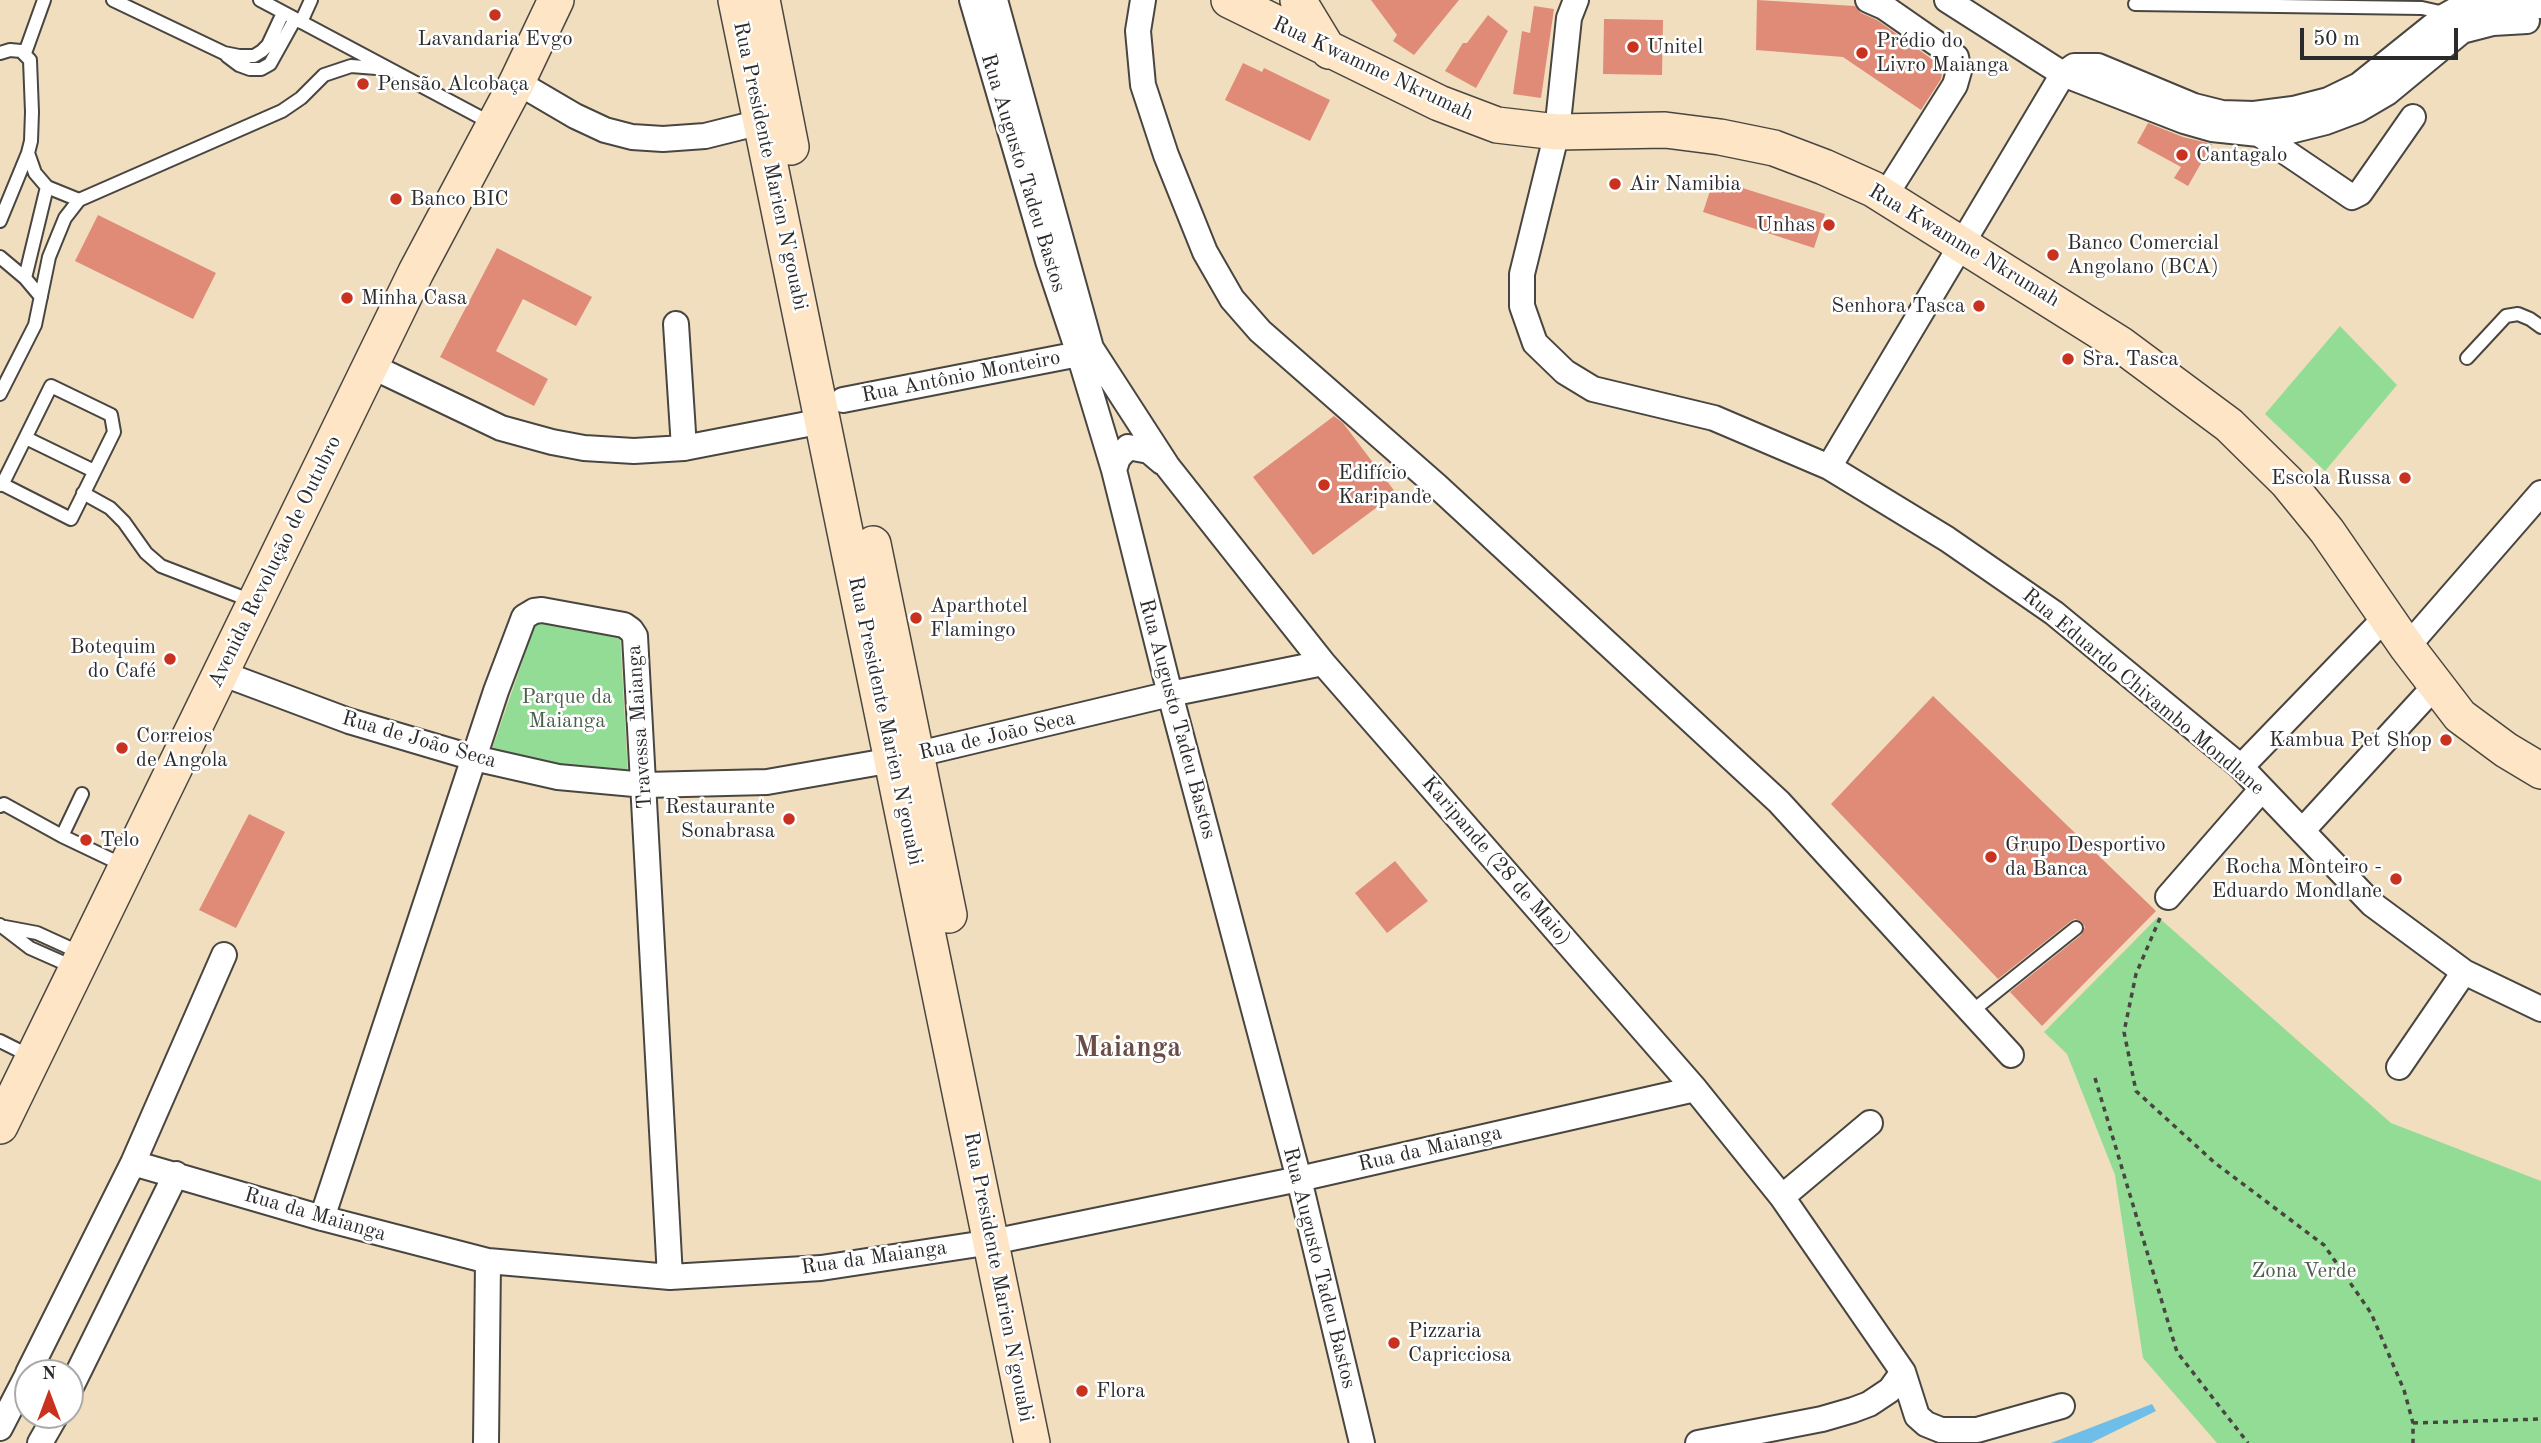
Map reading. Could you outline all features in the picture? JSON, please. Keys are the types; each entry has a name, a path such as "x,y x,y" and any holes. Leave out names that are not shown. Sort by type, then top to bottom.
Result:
{"street":[{"name":"Avenida Revolução de Outubro","path":"0,1126 12,1092 33,1058 416,272 517,82 556,0"},
{"name":"Rua Presidente Marien N'gouabi","path":"736,0 761,122 833,411"},
{"name":"Rua Presidente Marien N'gouabi","path":"762,0 833,411 1003,1240 1056,1443"},
{"name":"Rua Augusto Tadeu Bastos","path":"972,0 1048,261 1085,351"},
{"name":"Rua Augusto Tadeu Bastos","path":"995,0 1170,694 1298,1179 1362,1443"},
{"path":"1143,0 1138,31 1143,85 1166,155 1205,252 1232,299 1259,331 1437,486 1779,802 2011,1055"},
{"name":"Rua Kwamme Nkrumah","path":"1229,0 1283,9 1329,51 1439,103 1497,125 1557,132 1665,130 1720,137 1774,148 1824,167 1885,196 2120,344 2229,425 2287,482 2327,531 2407,648 2460,716 2506,750 2541,771"},
{"name":"Rua Eduardo Chivambo Mondlane","path":"1576,0 1569,18 1557,132 1521,274 1521,306 1535,343 1565,372 1592,388 1714,418 1829,467 1947,539 2054,613 2241,767 2372,904 2464,972 2541,1009"},
{"path":"1868,0 1884,7 1956,57 1959,71 1955,85 1885,196"},
{"path":"1947,0 2063,74 2184,121 2212,129 2259,134 2352,197 2360,194 2413,117"},
{"path":"2455,23 2459,8 2511,4 2541,6"},
{"path":"2259,134 2359,85 2455,23 2522,20 2541,23"},
{"path":"1829,467 2063,74 2074,66 2098,66 2158,93 2213,111 2287,120"},
{"path":"517,82 575,116 605,130 632,137 663,139 705,136 761,122"},
{"path":"676,324 684,448"},
{"name":"Rua Antônio Monteiro","path":"371,366 501,428 584,448 634,451 684,448 1085,351"},
{"name":"Karipande (28 de Maio)","path":"1085,351 1168,467 1323,663 1695,1089 1783,1197 1903,1373 1917,1416 1926,1424 1941,1430 1977,1430 2062,1406"},
{"path":"1114,470 1118,458 1128,447 1149,451 1168,467"},
{"path":"2407,648 2541,493"},
{"name":"Travessa Maianga","path":"322,1218 520,625 529,614 541,610 624,625 632,630 636,645 670,1277"},
{"path":"2241,767 2386,617"},
{"name":"Rua de João Seca","path":"221,673 349,721 474,758 558,777 645,785 767,782 905,758 1170,694 1323,663"},
{"path":"2302,831 2435,686"},
{"path":"2168,897 2262,789"},
{"path":"35,1359 133,1163 224,954"},
{"path":"2399,1068 2464,972"},
{"name":"Rua da Maianga","path":"133,1163 322,1218 488,1261 670,1277 821,1268 1003,1240 1298,1179 1695,1089"},
{"path":"1783,1197 1870,1123"},
{"path":"84,1361 176,1174"},
{"name":"Rua Presidente Marien N'gouabi","path":"1003,1240 1032,1443"},
{"path":"486,1443 488,1261"},
{"path":"1698,1443 1822,1419 1853,1410 1890,1391 1903,1373"},
{"path":"0,1428 14,1400"}],"lane":[{"path":"25,53 44,0"},
{"path":"113,0 224,53 239,65 250,69 261,69 270,64 278,53 293,18 311,0"},
{"path":"260,0 494,125"},
{"path":"2135,4 2421,8 2455,23"},
{"path":"0,53 10,50 25,53 30,60 32,80 31,141 0,221"},
{"path":"0,394 36,325 45,274 55,242 65,218 79,200 282,111 301,98 324,75 351,66 389,69"},
{"path":"28,153 35,173 47,187 79,200"},
{"path":"25,278 47,187"},
{"path":"0,257 25,278 41,298"},
{"path":"2467,358 2506,317 2518,314 2530,318 2541,327"},
{"path":"0,374 13,369"},
{"path":"51,386 111,415 114,432 71,519 1,484 26,438 51,386"},
{"path":"26,438 94,471"},
{"path":"83,493 110,508 124,522 146,553 161,566 256,603"},
{"path":"62,836 82,794"},
{"path":"0,806 5,804 62,836 127,866"},
{"path":"0,926 37,933 80,962"},
{"path":"1971,1012 2076,928"},
{"path":"0,1041 33,1058"}],"path":[{"path":"2168,897 2136,974 2124,1032 2136,1091 2215,1163 2324,1245 2371,1313 2404,1391 2413,1423 2413,1443"},
{"path":"2095,1078 2177,1352 2248,1443"},
{"path":"2413,1423 2541,1419"}],"green space":[{"path":"2340,326 2397,385 2325,471 2265,414"},
{"name":"Parque da Maianga","path":"537,619 620,633 628,775 559,766 491,752"},
{"name":"Zona Verde","path":"2158,917 2391,1123 2541,1181 2541,1443 2217,1443 2143,1358 2115,1175 2067,1054 2044,1032"}],"water":[{"path":"2152,1404 2156,1411 2091,1443 2051,1443"}],"building":[{"path":"1371,0 1459,0 1414,55 1393,41 1397,35"},
{"name":"Prédio do Livro Maianga","path":"1757,0 1855,6 1861,13 1877,20 1943,67 1941,79 1921,110 1843,57 1756,50"},
{"path":"1534,6 1554,9 1541,98 1513,94 1522,31 1530,33"},
{"path":"1488,15 1508,31 1476,88 1445,71 1463,43 1467,43"},
{"name":"Unitel","path":"1604,19 1663,20 1662,75 1603,74"},
{"path":"1243,63 1262,72 1264,68 1330,100 1310,141 1225,100"},
{"name":"Cantagalo","path":"2148,123 2183,137 2212,144 2188,186 2174,178 2181,167 2137,143"},
{"path":"1714,179 1825,214 1814,248 1703,212"},
{"path":"98,215 216,273 193,319 75,261"},
{"path":"497,248 592,297 576,326 523,299 496,351 548,379 534,406 440,357"},
{"name":"Edifício Karipande","path":"1334,416 1343,423 1396,493 1313,555 1253,477"},
{"name":"Grupo Desportivo da Banca","path":"1933,696 2156,911 2042,1026 2010,992 2081,935 2085,927 2082,922 2075,919 2071,921 1998,979 1831,804"},
{"path":"249,814 285,832 236,928 199,910"},
{"path":"1395,861 1428,901 1387,933 1355,893"}],"place":[{"name":"Lavandaria Evgo","path":"495,15"},
{"name":"Unitel","path":"1633,47"},
{"name":"Prédio do Livro Maianga","path":"1862,53"},
{"name":"Pensão Alcobaça","path":"363,84"},
{"name":"Cantagalo","path":"2182,155"},
{"name":"Air Namibia","path":"1615,184"},
{"name":"Banco BIC","path":"396,199"},
{"name":"Unhas","path":"1829,225"},
{"name":"Banco Comercial Angolano (BCA)","path":"2053,255"},
{"name":"Minha Casa","path":"347,298"},
{"name":"Senhora Tasca","path":"1979,306"},
{"name":"Sra. Tasca","path":"2068,359"},
{"name":"Escola Russa","path":"2405,478"},
{"name":"Edifício Karipande","path":"1324,485"},
{"name":"Aparthotel Flamingo","path":"916,618"},
{"name":"Botequim do Café","path":"170,659"},
{"name":"Kambua Pet Shop","path":"2446,740"},
{"name":"Correios de Angola","path":"122,748"},
{"name":"Restaurante Sonabrasa","path":"789,819"},
{"name":"Telo","path":"86,840"},
{"name":"Grupo Desportivo da Banca","path":"1991,857"},
{"name":"Rocha Monteiro - Eduardo Mondlane","path":"2396,879"},
{"name":"Pizzaria Capricciosa","path":"1394,1343"},
{"name":"Flora","path":"1082,1391"}],"district":[{"name":"Maianga","path":"1128,1049"}]}
